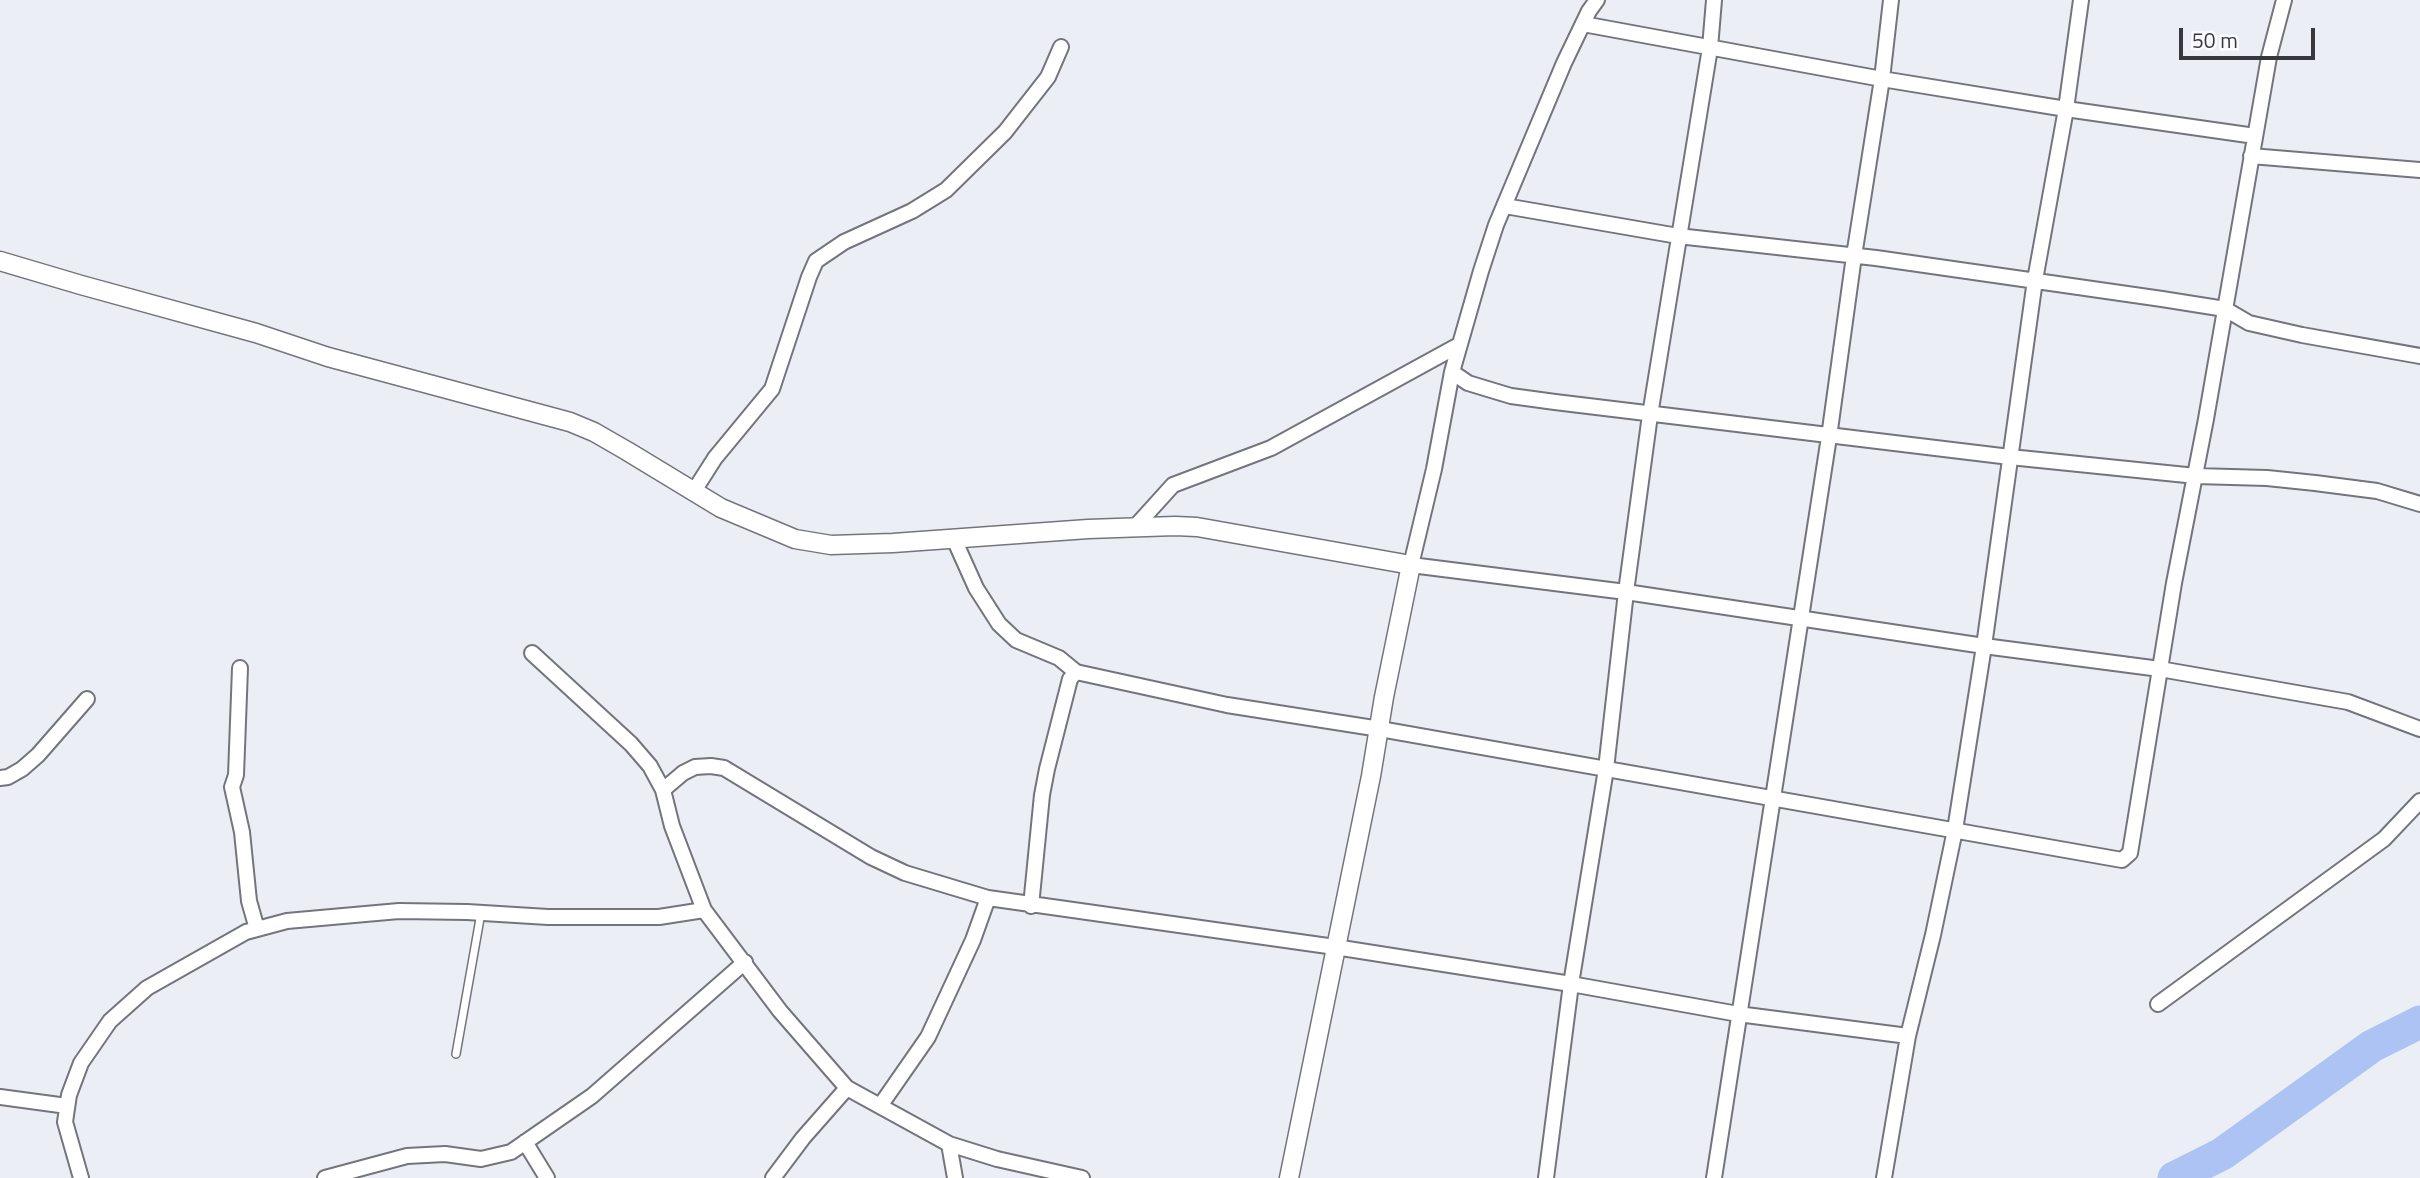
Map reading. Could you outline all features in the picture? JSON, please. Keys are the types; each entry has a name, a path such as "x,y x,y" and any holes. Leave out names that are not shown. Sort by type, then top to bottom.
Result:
{"street":[{"path":"1289,1178 1411,565 1434,470 1459,345 1480,271 1505,206 1583,24 1597,0"},
{"path":"1546,1178 1571,984 1606,769 1650,415 1710,48 1714,0"},
{"path":"1714,1178 1829,437 1882,79 1891,0"},
{"path":"1884,1178 1908,1037 1955,830 1984,646 2035,280 2066,109 2081,0"},
{"path":"954,539 976,588 999,624 1016,640 1059,658 1076,672 1227,705 1380,729 2122,860 2130,853 2174,583 2196,476 2251,156 2269,57 2284,0"},
{"path":"1583,24 1882,79 2255,136"},
{"path":"694,491 715,458 772,389 816,261 844,242 912,211 946,190 1005,132 1048,77 1060,47"},
{"path":"2251,156 2420,170"},
{"path":"1505,206 1678,236 2035,280 2225,309 2249,323 2420,356"},
{"path":"0,261 256,333 328,357 570,422 594,432 721,508 795,539 831,545 1135,527 1197,527 1411,565 1626,592 1984,646 2161,669 2348,702 2420,729"},
{"path":"1135,527 1172,485 1271,447 1459,345"},
{"path":"1452,372 1468,383 1511,396 1650,415 2010,457 2196,476 2267,478 2315,483 2377,491 2420,504"},
{"path":"533,653 631,744 650,766 663,790 672,826 704,910 780,1012 847,1088 949,1143 996,1159 1082,1178"},
{"path":"240,668 236,775 232,787 242,832 249,901 257,929"},
{"path":"1031,906 1047,769 1070,679 1076,672"},
{"path":"0,778 8,777 22,769 38,755 87,699"},
{"path":"663,790 695,767 724,768 871,857 905,873 988,898 1335,947 1571,984 1738,1014 1908,1037"},
{"path":"2158,1004 2384,839 2420,801"},
{"path":"880,1106 928,1037 973,940 988,898"},
{"path":"80,1178 65,1122 67,1106 81,1063 110,1021 147,988 246,932 287,920 399,911 548,917 659,917 704,910"},
{"path":"324,1178 407,1156 445,1154 481,1158 511,1152 592,1096 745,962"},
{"path":"773,1178 803,1138 847,1088"},
{"path":"0,1097 67,1106"},
{"path":"525,1142 547,1178"},
{"path":"949,1143 955,1178"}],"lane":[{"path":"456,1054 481,913"}],"waterway":[{"path":"2174,1178 2222,1154 2372,1046 2420,1022"}]}
